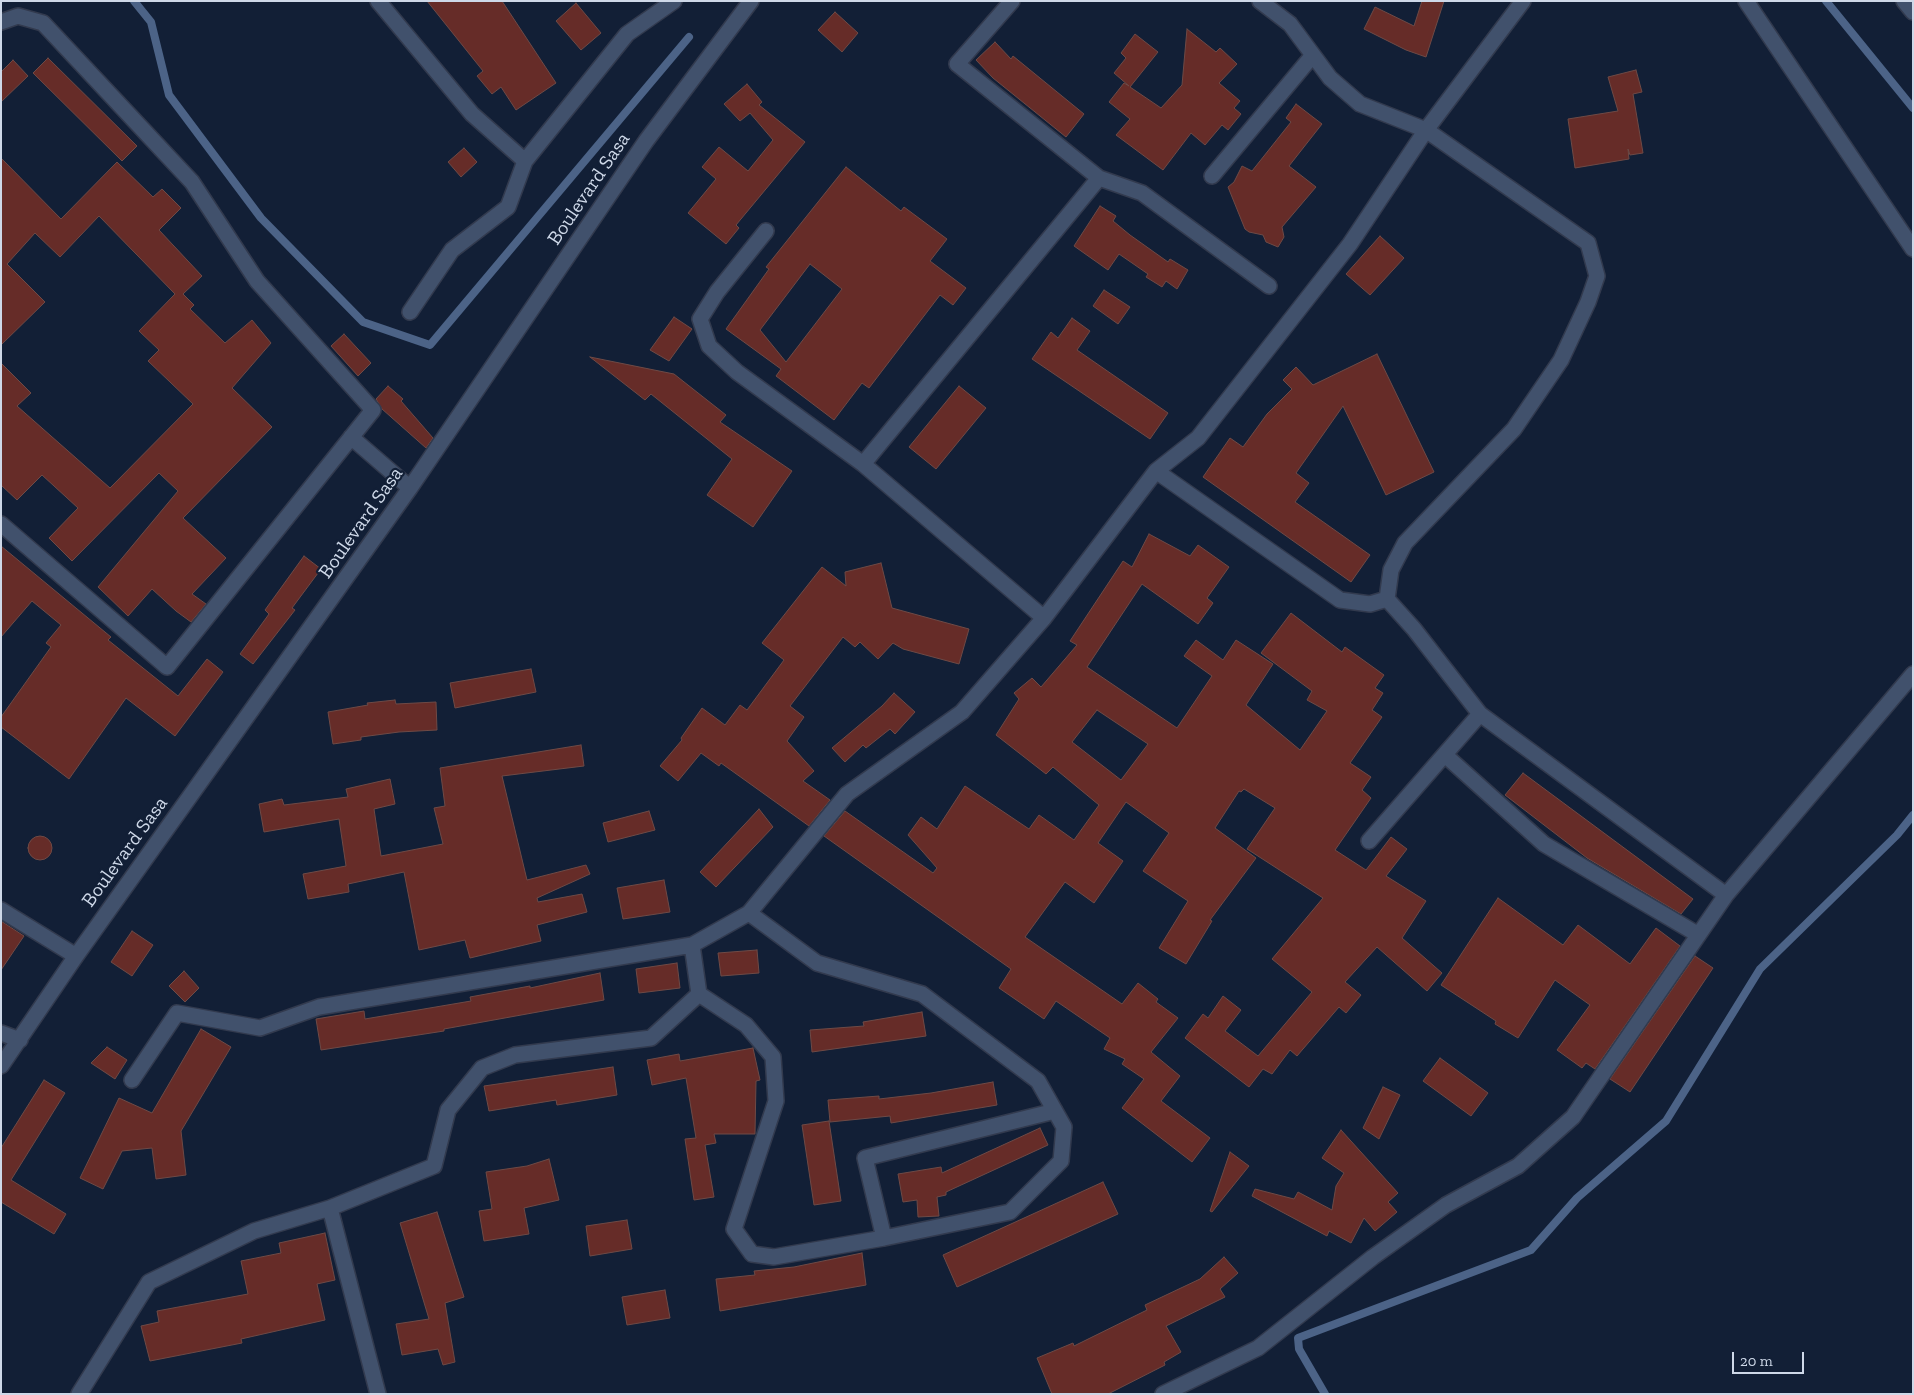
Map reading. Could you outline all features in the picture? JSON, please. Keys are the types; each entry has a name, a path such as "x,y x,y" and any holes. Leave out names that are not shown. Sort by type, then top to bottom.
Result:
{"street":[{"path":"378,1 472,114 525,162"},
{"path":"410,312 452,250 508,207 525,162 627,34 674,1"},
{"name":"Boulevard Sasa","path":"1,1066 76,956 410,488 646,141 751,1"},
{"path":"1012,1 957,64 1099,178 1142,193 1269,286"},
{"path":"1260,1 1290,24 1330,78 1360,104 1426,130 1588,242 1597,276 1588,302 1561,360 1514,429 1405,542 1391,570 1387,599 1414,629 1480,714 1726,895"},
{"path":"132,1080 177,1013 260,1028 320,1007 692,945 749,913 848,794 962,712 1044,618 1156,471 1198,438 1350,244 1426,130 1523,1"},
{"path":"1746,1 1913,249"},
{"path":"1904,1 1913,12"},
{"path":"1,22 18,16 43,23 192,182 257,281 373,410 167,667 1,524"},
{"path":"1212,176 1313,55"},
{"path":"863,464 1099,178"},
{"path":"766,231 717,292 700,319 709,346 737,372 863,464 1044,618"},
{"path":"351,437 410,488"},
{"path":"1156,471 1340,600 1370,604 1387,599"},
{"path":"1163,1394 1258,1348 1373,1257 1446,1205 1518,1166 1573,1117 1697,934 1726,895 1913,674"},
{"path":"1369,841 1480,714"},
{"path":"1445,754 1544,844 1697,934"},
{"path":"1,910 76,956"},
{"path":"692,945 699,994 746,1025 773,1057 776,1101 734,1229 752,1254 774,1257 884,1238 1010,1212 1061,1161 1064,1127 1038,1081 922,994 817,963 749,913"},
{"path":"79,1394 149,1282 254,1230 330,1208 434,1166 448,1110 482,1068 514,1055 650,1038 699,994"},
{"path":"1,1033 20,1040"},
{"path":"884,1238 865,1158 1055,1111"},
{"path":"330,1208 378,1394"}],"building":[{"path":"427,1 502,1 556,83 516,110 501,87 492,94 477,76 483,71"},
{"path":"1422,1 1444,1 1426,57 1406,50 1364,29 1375,7 1414,26"},
{"path":"576,3 601,33 581,50 556,21"},
{"path":"835,12 858,33 842,52 818,30"},
{"path":"1187,29 1216,52 1220,48 1237,64 1219,83 1240,101 1234,108 1241,114 1228,130 1222,125 1205,145 1191,133 1163,170 1116,135 1130,119 1109,102 1124,83 1129,86 1114,73 1126,58 1121,53 1135,34 1158,52 1130,87 1161,108 1182,85"},
{"path":"995,42 1011,59 1013,56 1084,114 1066,137 993,78 976,60"},
{"path":"48,58 137,146 122,161 33,73"},
{"path":"13,60 28,76 1,102 1,72"},
{"path":"1636,70 1642,92 1633,94 1643,153 1630,155 1628,149 1629,159 1575,168 1568,119 1618,111 1608,77"},
{"path":"747,84 762,102 759,105 805,142 736,225 739,228 726,244 688,213 716,179 702,167 719,147 748,171 773,140 750,113 740,121 724,104"},
{"path":"1296,104 1322,124 1289,166 1316,187 1282,227 1284,237 1278,247 1266,242 1263,235 1249,232 1245,229 1228,187 1234,182 1242,166 1252,171 1291,122 1286,118"},
{"path":"464,148 477,162 461,177 448,162"},
{"path":"1,158 61,219 117,162 153,197 162,189 181,208 159,230 202,276 183,294 194,305 190,309 225,343 252,320 271,343 232,388 272,427 183,518 226,558 192,594 206,604 191,622 152,589 128,616 98,587 178,491 159,473 72,561 49,538 78,508 42,475 17,500 1,485 1,363 31,393 17,406 110,488 193,404 148,361 159,350 139,331 175,294 99,216 60,257 35,233 7,264 45,302 1,345"},
{"path":"846,167 901,211 904,207 947,239 930,261 966,288 953,305 940,295 869,388 862,383 834,420 776,376 781,369 726,329 769,269 766,267","holes":["810,264 842,289 786,362 760,330"]},
{"path":"1100,206 1116,216 1113,221 1130,235 1168,262 1170,259 1188,270 1177,289 1166,281 1162,287 1146,277 1148,274 1119,254 1108,270 1074,246"},
{"path":"1380,236 1404,258 1370,295 1346,274"},
{"path":"1104,290 1130,307 1118,324 1093,306"},
{"path":"674,317 692,329 669,361 650,350"},
{"path":"1072,318 1090,331 1077,350 1168,413 1150,439 1032,359 1051,332 1058,338"},
{"path":"344,334 371,363 358,376 331,346"},
{"path":"1377,354 1434,472 1386,495 1343,406 1296,473 1309,483 1295,502 1370,555 1351,582 1203,477 1230,438 1243,447 1267,414 1292,389 1283,380 1296,367 1313,385"},
{"path":"590,357 674,374 726,415 720,422 792,471 753,527 707,495 732,459 651,394 645,400"},
{"path":"388,386 403,399 401,401 433,438 426,448 382,409 376,399"},
{"path":"959,386 986,408 936,469 909,447"},
{"path":"1149,534 1190,556 1198,545 1229,567 1207,598 1213,603 1198,624 1142,584 1087,667 1177,728 1212,676 1184,656 1196,640 1223,660 1236,640 1273,664 1246,705 1300,750 1327,711 1307,700 1312,691 1261,653 1291,613 1342,652 1345,647 1384,675 1375,688 1383,693 1372,710 1382,717 1350,763 1371,777 1362,790 1371,798 1335,850 1366,870 1391,837 1407,849 1386,876 1426,901 1402,938 1442,973 1427,991 1377,947 1345,982 1361,995 1346,1013 1339,1007 1297,1056 1290,1050 1272,1074 1263,1069 1249,1087 1185,1038 1203,1014 1208,1018 1223,996 1241,1010 1225,1031 1258,1056 1312,992 1272,959 1323,898 1247,849 1275,808 1244,789 1241,792 1239,791 1215,828 1256,858 1210,920 1212,921 1186,964 1159,948 1188,901 1143,871 1169,833 1126,802 1098,843 1123,861 1094,903 1065,882 1025,937 1122,1004 1138,983 1158,999 1156,1002 1178,1018 1151,1052 1180,1076 1161,1101 1210,1138 1192,1162 1122,1108 1144,1079 1122,1064 1125,1059 1104,1049 1110,1038 1056,1001 1044,1019 999,988 1011,969 824,836 845,811 933,873 937,868 908,835 921,817 937,829 965,786 1029,829 1039,815 1074,840 1099,805 1053,767 1046,774 996,735 1019,699 1014,693 1032,678 1041,687 1077,645 1070,641 1123,561 1132,567","holes":["1097,710 1148,744 1121,780 1072,742"]},
{"path":"1,546 111,637 108,640 178,696 207,659 223,672 175,736 126,698 69,779 1,727 1,717 51,647 46,643 61,625 32,601 1,637"},
{"path":"304,556 321,569 292,608 295,610 253,664 240,654 269,614 265,610"},
{"path":"881,563 892,608 969,629 959,664 903,649 893,643 878,659 860,642 855,647 843,637 790,706 804,717 787,741 814,771 803,781 830,800 809,826 721,763 719,766 701,753 678,781 660,766 682,740 681,738 702,708 725,725 740,705 747,710 784,660 762,643 822,567 846,586 845,572"},
{"path":"531,669 536,692 455,708 450,683"},
{"path":"894,693 915,712 895,734 890,729 866,748 863,745 845,762 832,748 882,706"},
{"path":"395,700 396,704 436,702 437,730 361,737 361,740 333,744 328,712 368,705 367,703"},
{"path":"581,745 584,766 502,776 527,880 586,865 590,874 537,898 538,902 582,894 587,912 537,925 541,941 470,958 465,940 419,950 404,872 348,884 349,892 308,899 303,874 346,866 339,819 264,832 259,804 282,799 284,805 348,797 346,789 390,779 395,804 374,809 381,856 443,844 434,808 445,806 440,768"},
{"path":"1523,773 1693,899 1681,914 1587,858 1505,795"},
{"path":"759,809 773,827 716,887 700,872"},
{"path":"649,811 655,830 608,842 603,823"},
{"path":"40,836 49,839 52,848 49,857 40,860 31,857 28,848 31,839"},
{"path":"664,880 670,912 623,919 617,888"},
{"path":"1498,898 1563,945 1578,925 1630,964 1656,928 1680,946 1595,1069 1586,1063 1582,1068 1557,1050 1590,1005 1555,980 1518,1038 1495,1024 1496,1021 1441,985"},
{"path":"1,921 24,936 1,970"},
{"path":"132,931 153,945 132,976 111,962"},
{"path":"757,950 759,973 721,976 718,953"},
{"path":"1695,956 1713,968 1630,1092 1610,1079"},
{"path":"677,963 680,988 639,993 636,969"},
{"path":"184,971 199,988 185,1002 169,986"},
{"path":"600,973 604,1000 444,1029 444,1031 321,1050 316,1019 364,1011 365,1019 471,1001 470,997 530,986 530,988"},
{"path":"922,1012 926,1036 812,1052 810,1030 864,1026 863,1022"},
{"path":"201,1029 231,1047 181,1131 186,1175 156,1179 152,1148 122,1151 103,1189 80,1178 119,1098 152,1113"},
{"path":"107,1047 127,1060 115,1079 91,1063"},
{"path":"753,1048 760,1080 756,1081 755,1134 714,1134 716,1143 705,1145 714,1197 694,1200 685,1139 696,1138 686,1078 652,1085 647,1060 679,1054 680,1061"},
{"path":"1440,1058 1488,1093 1471,1116 1423,1081"},
{"path":"613,1067 617,1095 557,1105 556,1100 489,1111 484,1086"},
{"path":"44,1080 65,1093 11,1180 66,1214 54,1234 1,1202 1,1148"},
{"path":"993,1082 997,1105 891,1123 890,1116 830,1122 828,1100 879,1096 879,1099 931,1093"},
{"path":"1383,1087 1400,1095 1379,1139 1363,1128"},
{"path":"829,1121 841,1201 814,1205 802,1125"},
{"path":"1040,1128 1048,1145 946,1192 946,1195 937,1197 939,1216 918,1217 917,1200 903,1202 898,1174 941,1167 942,1173"},
{"path":"1341,1130 1398,1193 1388,1202 1397,1212 1375,1231 1364,1218 1351,1243 1329,1231 1327,1236 1252,1196 1255,1189 1294,1199 1298,1192 1332,1210 1336,1186 1344,1173 1322,1158"},
{"path":"1230,1152 1249,1166 1212,1212 1210,1211"},
{"path":"549,1159 559,1200 524,1208 529,1234 484,1241 479,1211 492,1209 486,1172 527,1166"},
{"path":"1103,1182 1118,1214 957,1287 943,1255"},
{"path":"437,1212 464,1297 445,1303 455,1362 443,1365 438,1349 402,1355 396,1324 429,1319 400,1223"},
{"path":"627,1220 632,1249 590,1256 586,1226"},
{"path":"325,1233 335,1280 317,1284 325,1320 241,1339 242,1343 150,1361 141,1326 159,1322 157,1311 248,1294 241,1261 281,1253 279,1243"},
{"path":"862,1253 866,1285 720,1311 716,1279 755,1275 754,1271 794,1267"},
{"path":"1224,1257 1238,1273 1220,1289 1225,1297 1166,1326 1181,1352 1164,1362 1165,1365 1108,1394 1052,1394 1037,1358 1073,1343 1074,1346 1147,1310 1145,1305 1200,1279"},
{"path":"665,1290 670,1318 627,1325 622,1297"}],"waterway":[{"path":"134,1 151,22 169,95 261,218 363,322 430,345 689,37"},
{"path":"1826,1 1913,108"},
{"path":"1325,1394 1299,1349 1298,1338 1531,1250 1577,1198 1666,1121 1760,969 1897,835 1913,815"}]}
